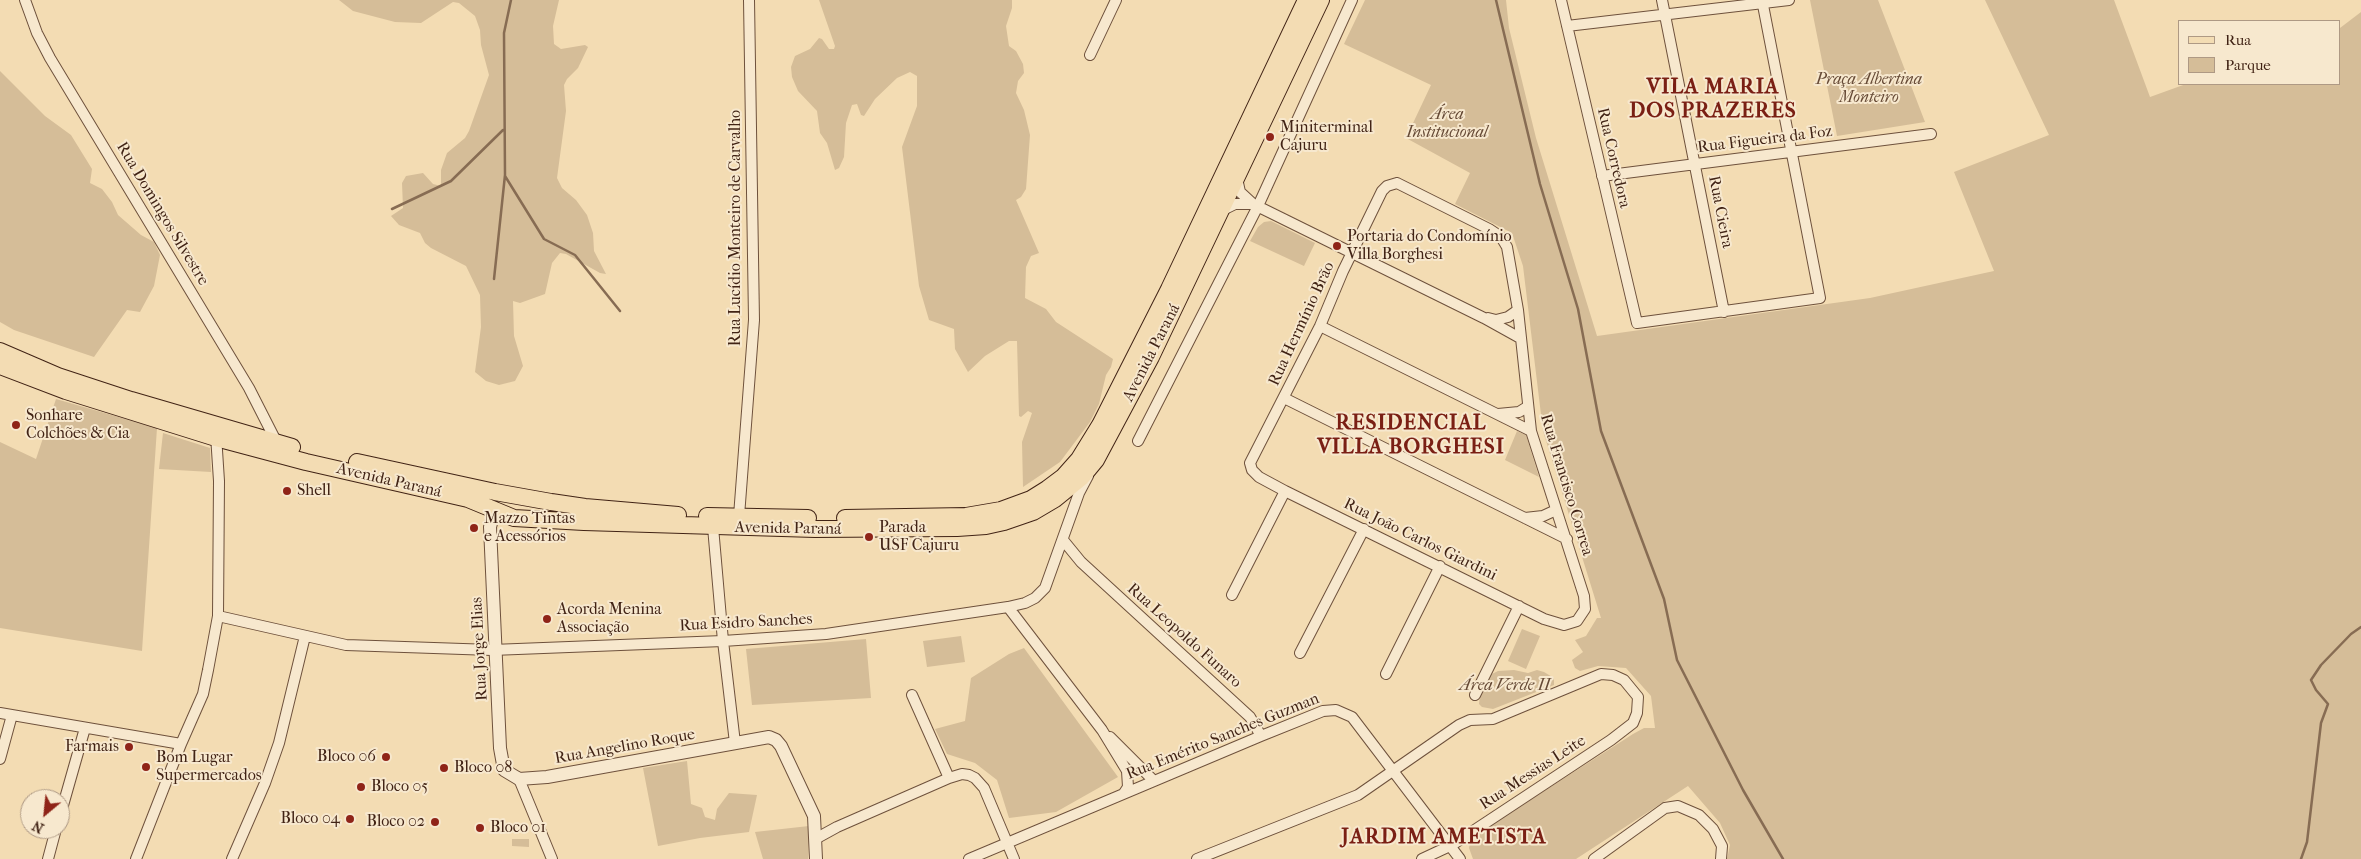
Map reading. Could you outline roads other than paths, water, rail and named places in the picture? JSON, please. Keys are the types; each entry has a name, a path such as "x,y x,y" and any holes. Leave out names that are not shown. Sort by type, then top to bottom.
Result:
{"main road":[{"name":"Avenida Paraná","path":"0,366 66,391 216,430 277,442 495,492 585,507 673,515 863,518 977,515 1001,510 1031,499 1063,477 1089,446 1130,367 1306,0"},
{"name":"Avenida Paraná","path":"0,351 67,379 306,462 468,499 514,518 714,527 873,530 986,526 1019,517 1055,499 1082,477 1096,460 1150,357 1321,0"},
{"path":"495,509 510,502 559,508 585,507"}],"street":[{"name":"Rua Domingos Silvestre","path":"25,0 37,32 50,58 249,388 277,442"},
{"name":"Rua Lucídio Monteiro de Carvalho","path":"739,516 754,320 749,0"},
{"path":"1090,55 1116,0"},
{"path":"1138,441 1256,205 1352,0"},
{"name":"Rua Corredora","path":"1561,0 1637,323 1724,312"},
{"name":"Rua Cieira","path":"1662,0 1724,312"},
{"path":"1567,26 1789,0"},
{"path":"1724,312 1820,298 1762,2"},
{"name":"Rua Figueira da Foz","path":"1602,176 1931,134"},
{"path":"1236,176 1240,192 1256,205 1353,252 1520,338"},
{"name":"Rua Hermínio Brão","path":"1252,470 1250,463 1320,326 1382,191 1387,186 1397,183 1490,229 1501,237"},
{"path":"1220,212 1235,204 1256,205"},
{"name":"Rua Francisco Correa","path":"1501,237 1507,247 1518,310 1531,431 1584,596 1585,609 1577,621"},
{"path":"1484,318 1496,320 1508,317 1518,310"},
{"path":"1320,326 1531,431"},
{"path":"1284,398 1567,539"},
{"path":"1497,414 1518,412 1527,407"},
{"path":"136,859 180,744 203,694 218,616 219,481 216,430"},
{"name":"Rua Esidro Sanches","path":"218,616 346,645 496,649 723,641 826,634 1008,607 1025,603 1040,594 1053,566 1079,493 1096,460"},
{"name":"Rua João Carlos Giardini","path":"1252,470 1259,477 1286,491 1544,619 1564,625 1577,621"},
{"path":"1232,595 1286,491"},
{"name":"Rua Jorge Elias","path":"495,509 490,527 502,763 504,770 519,780"},
{"path":"1522,517 1543,516 1556,510"},
{"path":"714,527 723,641 735,743"},
{"path":"1300,653 1364,529"},
{"name":"Rua Leopoldo Funaro","path":"1063,540 1081,562 1250,716 1261,736"},
{"path":"1053,566 1061,559 1067,558 1081,562"},
{"path":"1386,674 1440,566"},
{"path":"1475,695 1519,606"},
{"path":"1008,607 1102,730 1126,771 1128,787 1124,793"},
{"path":"232,859 265,783 279,743 304,636"},
{"name":"Rua Messias Leite","path":"1391,771 1459,725 1470,720 1493,719 1601,674 1614,675 1624,680 1638,697 1637,713 1633,723 1611,740 1452,845 1422,859"},
{"path":"912,695 949,778"},
{"name":"Rua Emérito Sanches Guzman","path":"969,859 1261,736 1323,712 1342,712 1352,718 1391,771 1452,845 1460,859"},
{"path":"0,713 180,744"},
{"path":"0,759 12,715"},
{"path":"68,789 85,728"},
{"path":"1102,730 1154,781"},
{"name":"Rua Angelino Roque","path":"519,780 769,738 776,740 781,746 811,809 816,825"},
{"path":"1197,859 1358,795 1391,771"},
{"path":"816,838 837,827 962,774 969,775 980,782 1014,859"},
{"path":"519,780 552,859"},
{"path":"1594,859 1671,806 1678,806 1699,815 1713,829 1722,846 1721,859"},
{"path":"816,859 816,825 837,827"},
{"path":"48,859 53,839"}],"waterway":[{"path":"494,279 505,175 504,33 511,0"},
{"path":"1496,0 1540,184 1578,309 1601,431 1664,599 1677,660 1743,790 1783,859"},
{"path":"392,209 451,181 503,130"},
{"path":"505,176 544,239 575,255 620,311"},
{"path":"2301,859 2307,842 2321,723 2328,704 2316,690 2311,680 2321,665 2351,634 2361,627"}],"place":[{"name":"Miniterminal Cajuru","path":"1270,137"},
{"name":"Portaria do Condomínio Villa Borghesi","path":"1337,246"},
{"name":"Sonhare Colchões & Cia","path":"16,425"},
{"name":"Shell","path":"287,491"},
{"name":"Mazzo Tintas e Acessórios","path":"474,528"},
{"name":"Parada USF Cajuru","path":"869,537"},
{"name":"Acorda Menina Associação","path":"547,619"},
{"name":"Farmais","path":"129,747"},
{"name":"Bloco 06","path":"386,757"},
{"name":"Bom Lugar Supermercados","path":"146,767"},
{"name":"Bloco 08","path":"444,768"},
{"name":"Bloco 05","path":"361,787"},
{"name":"Bloco 04","path":"350,819"},
{"name":"Bloco 02","path":"435,822"},
{"name":"Bloco 01","path":"480,828"}],"district":[{"name":"VILA MARIA DOS PRAZERES","path":"1713,100"},
{"name":"RESIDENCIAL VILLA BORGHESI","path":"1411,436"},
{"name":"JARDIM AMETISTA","path":"1444,838"}],"park label":[{"name":"Praça Albertina Monteiro","path":"1869,89"},
{"name":"Área Institucional","path":"1447,124"},
{"name":"Área Verde II","path":"1505,686"}]}
